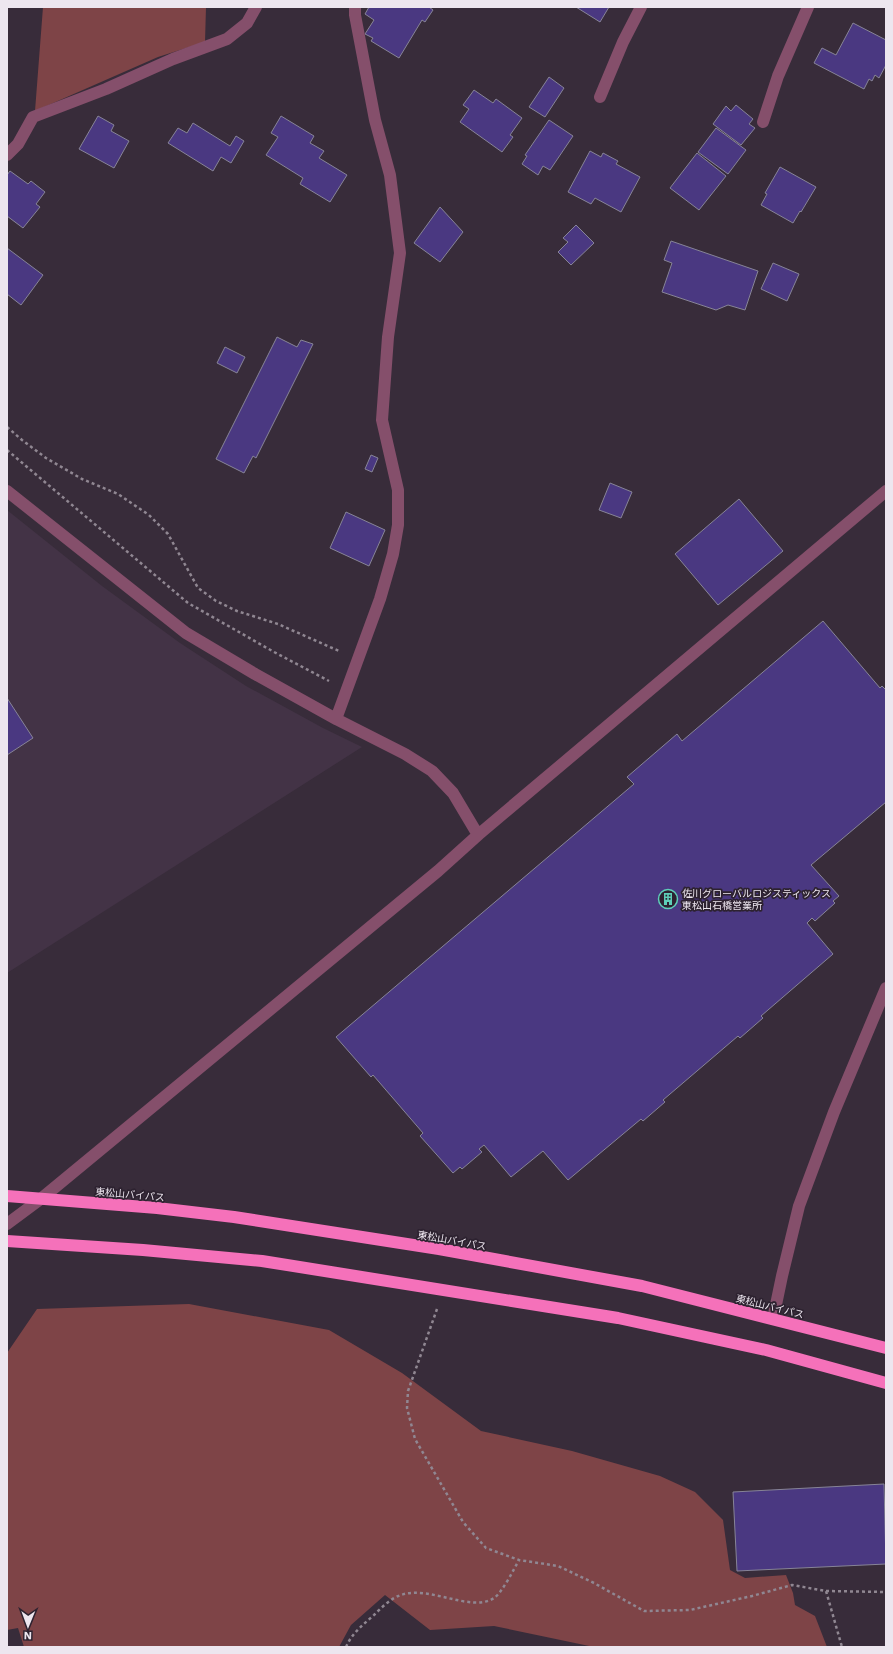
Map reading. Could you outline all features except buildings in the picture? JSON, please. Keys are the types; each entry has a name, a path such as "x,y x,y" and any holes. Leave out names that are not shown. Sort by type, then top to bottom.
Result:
{"highway":[{"name":"東松山バイパス","path":"7,1196 42,1198 234,1217 439,1249 642,1286 886,1348"},
{"path":"7,1241 143,1250 262,1261 618,1318 766,1350 886,1383"}],"street":[{"path":"7,155 18,144 33,117 106,89 172,60 227,39 247,23 256,7"},
{"path":"336,719 383,591 393,554 398,525 398,490 382,420 388,337 400,252 390,175 375,120 355,7"},
{"path":"600,97 623,42 641,7"},
{"path":"762,122 778,76 808,7"},
{"path":"7,491 186,633 255,674 336,719 405,754 432,771 452,793 478,835"},
{"path":"7,1224 42,1198 438,871 478,835 886,491"},
{"path":"773,1319 799,1206 834,1112 886,988"}],"path":[{"path":"7,427 46,458 82,479 118,494 149,515 168,534 198,588 216,601 237,611 278,624 358,660"},
{"path":"7,450 188,603 274,652 347,690"},
{"path":"444,1290 408,1391 407,1408 415,1439 463,1522 486,1548 519,1560 558,1566 594,1583 644,1611 690,1610 792,1585 826,1591 886,1592"},
{"path":"346,1647 350,1637 399,1595 413,1592 448,1597 477,1604 494,1598 510,1578 519,1560"},
{"path":"826,1591 842,1647"}],"shaded area":[{"path":"43,7 206,7 205,42 158,57 35,111"},
{"path":"7,510 102,586 180,643 246,686 323,728 362,747 7,973"},
{"path":"189,1304 329,1330 402,1373 481,1431 572,1451 660,1476 695,1492 723,1520 730,1570 745,1578 786,1575 793,1593 795,1605 815,1616 827,1647 594,1647 494,1626 430,1630 385,1595 351,1625 339,1647 24,1647 18,1628 7,1630 7,1353 37,1309"}],"place":[{"name":"佐川グローバルロジスティックス 東松山石橋営業所","path":"668,899"}]}
